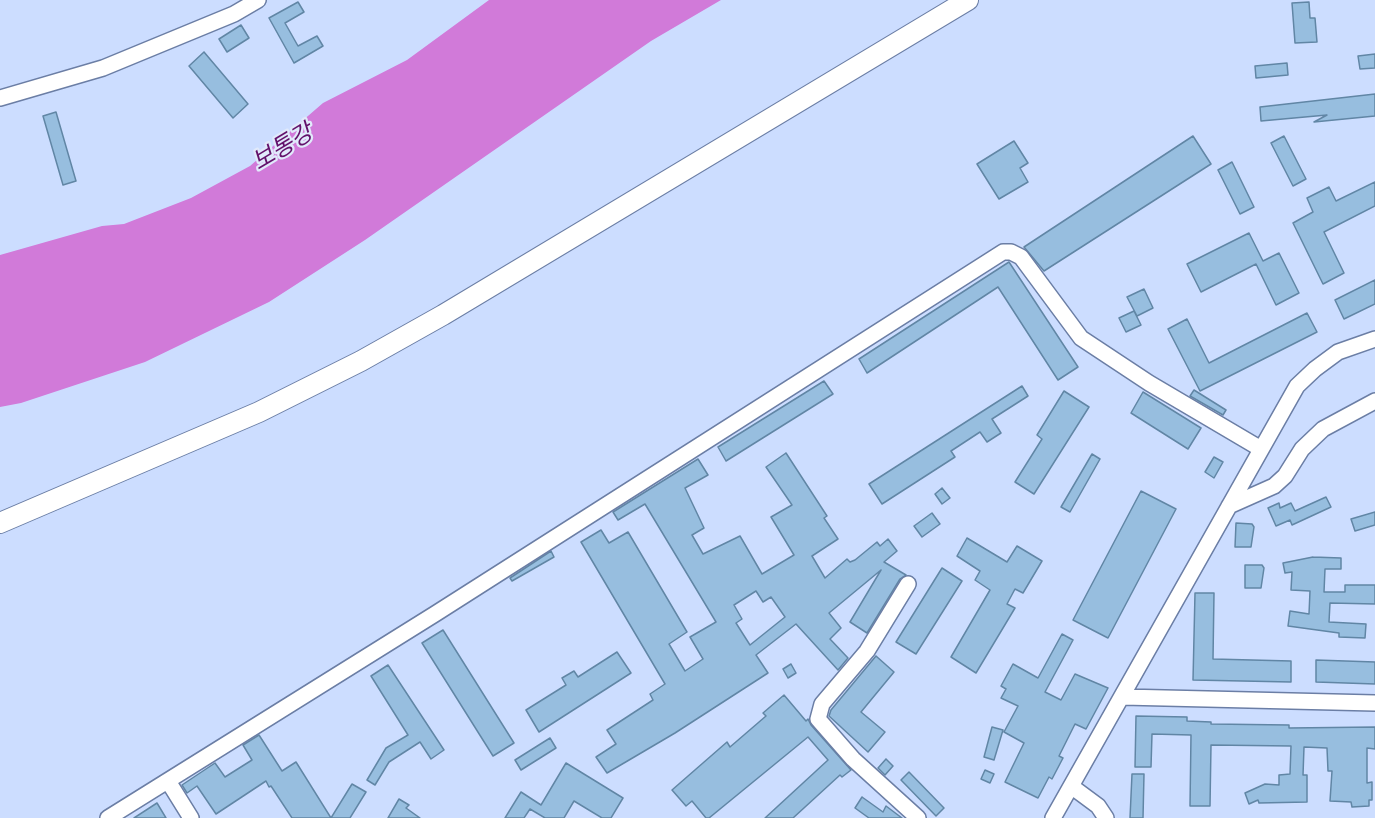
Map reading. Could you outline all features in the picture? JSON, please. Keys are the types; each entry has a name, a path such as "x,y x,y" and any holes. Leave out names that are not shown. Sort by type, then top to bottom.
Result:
{"main road":[{"path":"0,523 259,412 361,361 443,315 968,0"}],"street":[{"path":"0,98 103,68 234,14 258,0"},
{"path":"108,818 1003,252 1011,252 1021,257 1081,338 1149,383 1261,450"},
{"path":"1053,818 1297,386 1338,352 1375,339"},
{"path":"1230,506 1274,486 1285,476 1302,449 1323,429 1375,401"},
{"path":"908,584 867,651 822,704 818,719 853,759 918,818"},
{"path":"1123,697 1375,703"},
{"path":"168,782 191,818"},
{"path":"1071,786 1098,806 1106,818"}],"water":[{"name":"보통강","path":"489,0 721,0 651,41 365,240 269,302 145,362 21,403 0,407 0,255 102,226 124,224 191,198 250,166 323,103 407,60"}],"building":[{"path":"298,2 304,12 285,23 298,46 317,36 323,46 294,63 269,18"},
{"path":"1309,2 1310,18 1315,18 1317,42 1295,43 1292,3"},
{"path":"241,25 249,38 227,52 219,39"},
{"path":"204,52 248,104 233,118 189,66"},
{"path":"1375,54 1375,68 1360,69 1358,56"},
{"path":"1287,63 1288,75 1256,78 1255,66"},
{"path":"1375,94 1375,116 1314,122 1327,115 1261,121 1260,107"},
{"path":"56,112 76,181 63,185 43,116"},
{"path":"1193,136 1211,164 1044,271 1024,247"},
{"path":"1284,136 1306,179 1293,186 1271,143"},
{"path":"1014,141 1028,163 1020,168 1028,182 999,199 977,164"},
{"path":"1232,162 1254,207 1240,214 1218,170"},
{"path":"1375,182 1375,206 1324,232 1344,273 1323,284 1293,223 1313,212 1307,198 1329,187 1336,201"},
{"path":"1249,233 1263,261 1279,253 1299,293 1276,305 1256,264 1201,292 1187,264"},
{"path":"1009,262 1078,367 1058,380 998,287 867,373 859,359"},
{"path":"1375,280 1375,304 1344,319 1335,300"},
{"path":"1144,289 1153,308 1137,316 1127,297"},
{"path":"1134,311 1141,325 1126,332 1119,318"},
{"path":"1307,313 1317,332 1200,391 1168,329 1187,319 1209,363"},
{"path":"824,381 833,394 726,461 718,447"},
{"path":"1022,386 1028,396 992,419 1001,433 987,442 980,432 951,451 955,457 882,504 869,484"},
{"path":"1194,390 1226,410 1223,415 1190,396"},
{"path":"1064,391 1089,407 1034,494 1015,482 1042,439 1037,435"},
{"path":"1143,392 1201,428 1188,449 1131,413"},
{"path":"786,453 827,516 824,518 838,539 812,556 825,578 847,559 850,562 855,560 877,542 880,546 888,539 897,551 884,562 906,575 900,579 867,633 850,622 881,570 829,613 841,628 830,639 848,658 838,670 796,624 756,655 768,673 675,733 607,773 596,757 616,744 607,730 653,700 650,694 665,684 581,542 601,530 609,543 628,532 687,632 669,644 685,671 703,659 690,637 716,622 645,504 618,520 613,512 698,459 708,475 685,488 704,528 692,535 703,554 740,536 762,574 794,555 771,517 792,505 766,467","holes":["756,591 763,602 771,597 785,617 750,645 736,623 742,619 734,605"]},
{"path":"1092,454 1100,459 1070,512 1061,507"},
{"path":"1214,457 1223,462 1214,478 1205,472"},
{"path":"942,488 950,498 942,504 935,494"},
{"path":"1141,491 1176,509 1108,638 1073,620"},
{"path":"1326,497 1331,507 1292,525 1290,520 1276,526 1268,508 1279,503 1280,508 1291,503 1295,511"},
{"path":"1375,512 1375,525 1355,531 1351,519"},
{"path":"932,513 940,524 922,537 914,526"},
{"path":"1236,523 1252,524 1254,527 1251,547 1235,547"},
{"path":"967,538 1007,562 1017,546 1042,561 1023,593 1015,589 1007,604 1015,608 976,673 951,657 990,590 975,580 980,571 957,556"},
{"path":"551,551 554,557 512,581 510,578"},
{"path":"1313,557 1341,558 1341,569 1325,569 1324,592 1345,592 1345,585 1375,585 1375,604 1330,603 1329,622 1366,624 1365,638 1339,637 1339,633 1288,626 1290,611 1309,614 1310,591 1291,590 1292,572 1285,573 1283,563"},
{"path":"1245,565 1262,565 1264,568 1261,588 1245,588"},
{"path":"942,568 962,581 916,654 896,642"},
{"path":"1195,593 1214,593 1213,659 1291,661 1291,682 1193,680"},
{"path":"443,630 514,743 493,756 422,643"},
{"path":"1062,634 1073,640 1045,692 1061,700 1075,674 1108,688 1086,729 1075,724 1059,756 1063,758 1052,779 1049,777 1038,798 1005,782 1024,743 1004,732 1018,706 1001,698 1006,689 1001,686 1013,664 1038,678"},
{"path":"617,652 631,673 539,732 526,710 566,685 562,678 574,671 578,677"},
{"path":"876,656 894,672 861,712 885,732 868,752 829,716 831,710"},
{"path":"1316,660 1375,662 1375,684 1316,682"},
{"path":"791,664 796,673 788,678 783,669"},
{"path":"388,665 444,750 431,759 420,742 389,762 375,785 367,780 386,748 408,735 371,676"},
{"path":"784,695 806,721 808,719 851,770 842,777 840,775 793,818 765,818 828,760 808,737 709,818 706,818 692,801 686,806 672,790 727,742 730,747 766,716 763,713"},
{"path":"1136,716 1187,717 1187,721 1211,722 1211,724 1289,725 1289,728 1375,727 1375,749 1367,748 1367,783 1372,782 1372,800 1369,800 1369,806 1352,807 1351,802 1330,801 1332,771 1328,771 1327,748 1304,747 1303,775 1307,775 1307,802 1259,803 1258,800 1249,804 1245,793 1265,784 1279,785 1279,775 1290,774 1291,746 1211,745 1210,806 1190,806 1191,735 1152,734 1151,767 1135,767"},
{"path":"992,727 1003,730 994,760 984,757"},
{"path":"259,735 282,771 296,762 331,818 292,818 266,781 216,814 197,786 187,793 182,785 215,763 225,777 252,760 243,745"},
{"path":"550,738 556,748 521,770 515,760"},
{"path":"886,759 893,766 885,775 878,768"},
{"path":"566,763 623,798 611,818 602,818 574,801 564,818 545,818 530,809 524,818 505,818 521,792 541,805"},
{"path":"985,770 994,774 990,783 981,779"},
{"path":"909,772 944,808 936,816 901,780"},
{"path":"1132,774 1144,774 1143,818 1130,818"},
{"path":"352,784 366,792 350,818 331,818"},
{"path":"862,797 883,812 886,806 902,818 869,818 855,808"},
{"path":"399,799 409,805 406,808 420,818 388,818"},
{"path":"157,803 166,818 134,818"}]}
